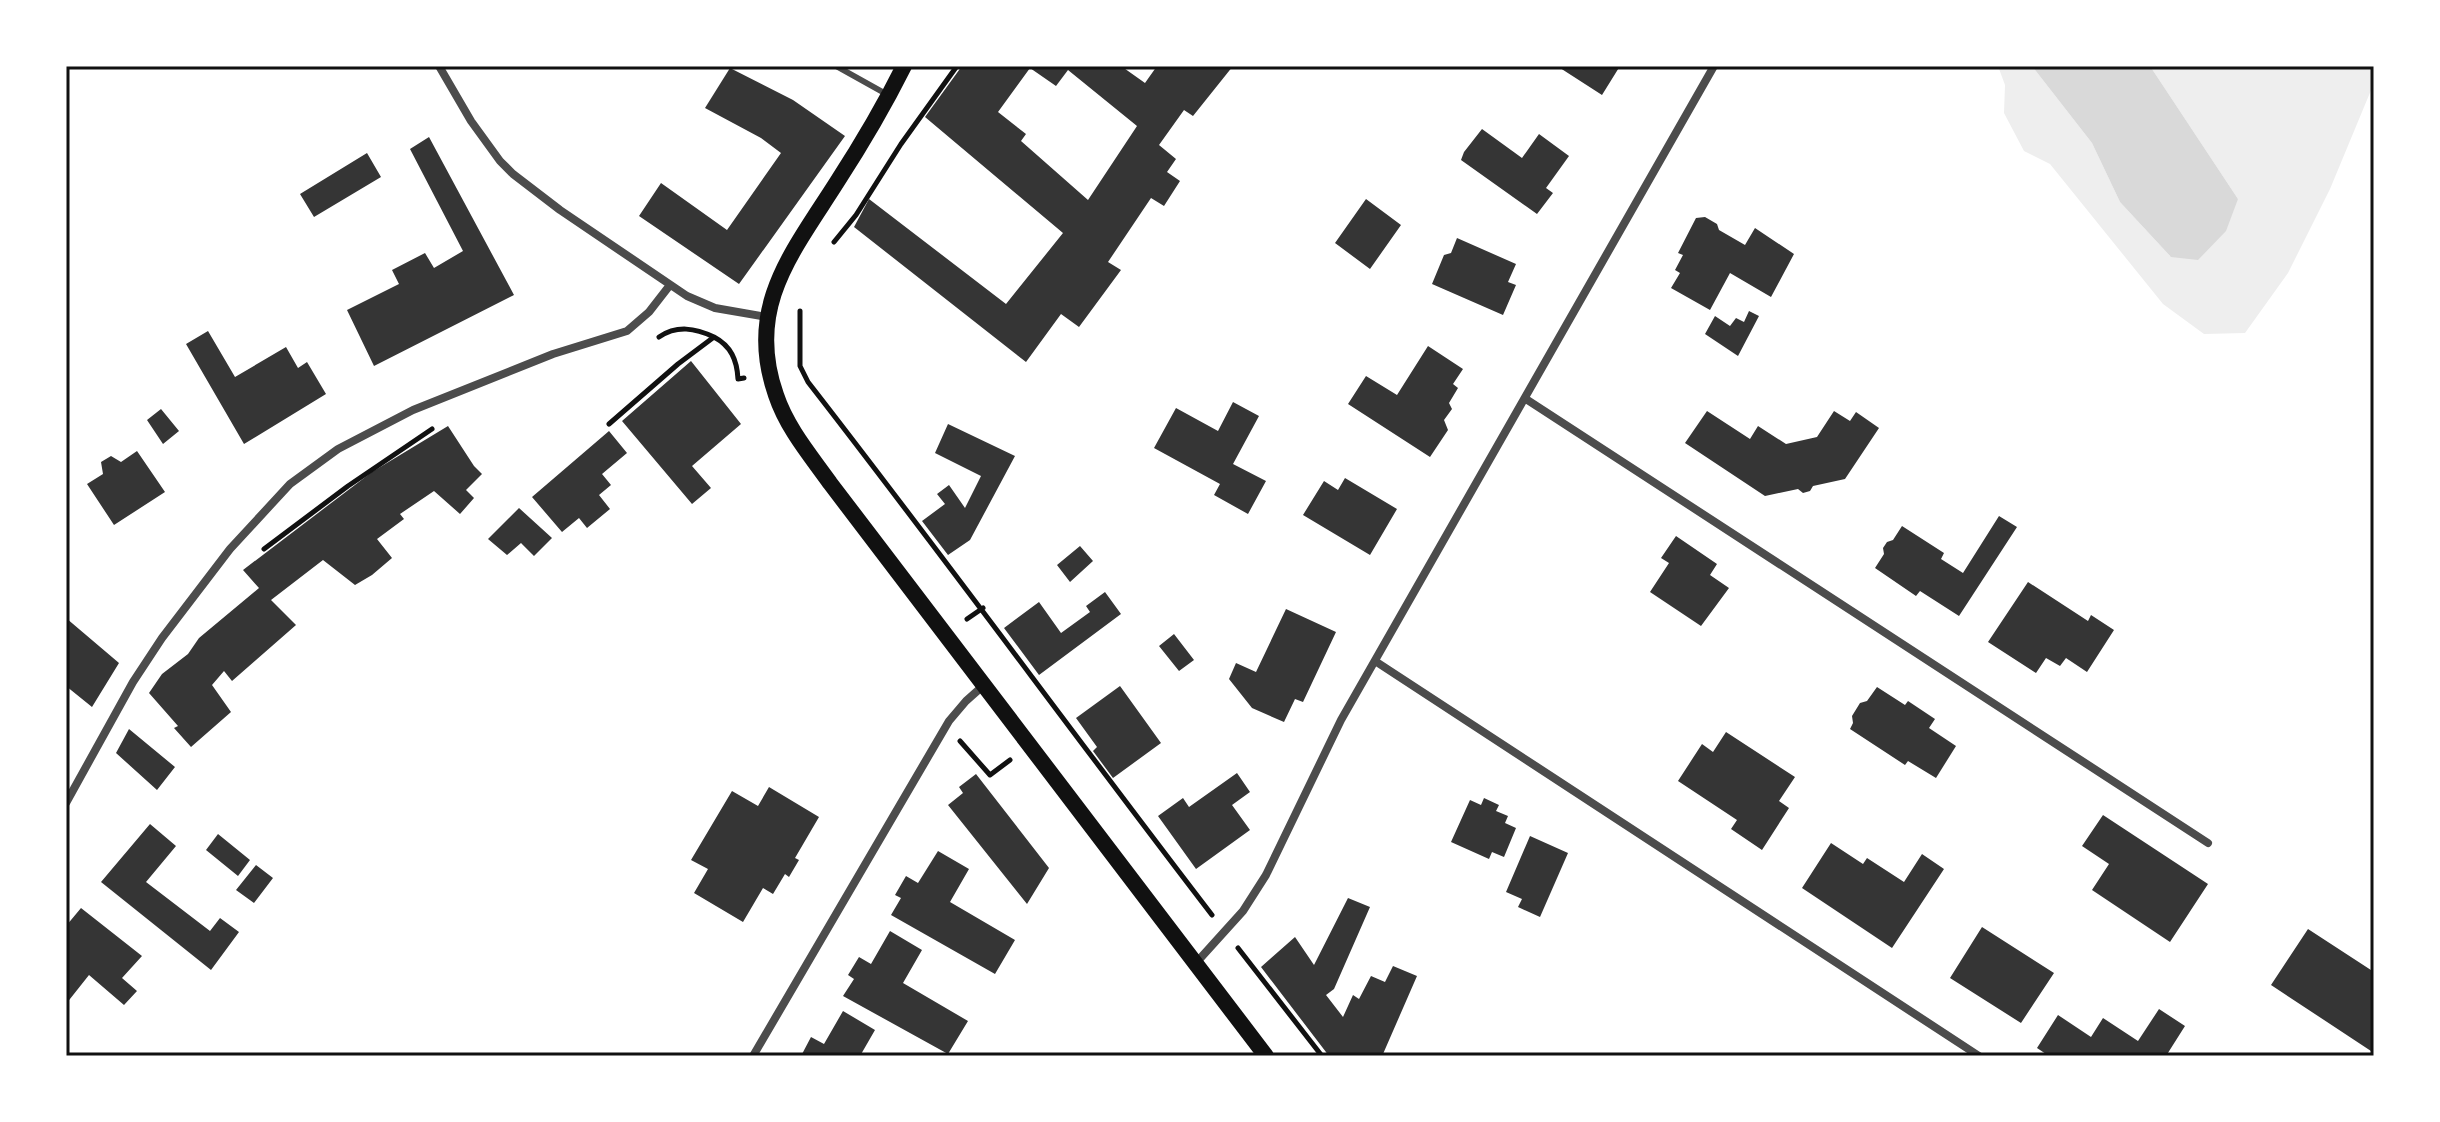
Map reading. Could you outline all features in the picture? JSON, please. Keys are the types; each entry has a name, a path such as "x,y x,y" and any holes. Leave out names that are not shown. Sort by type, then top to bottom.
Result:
{"main road":[{"path":"904,66 857,150 787,258 773,289 767,317 766,344 776,395 791,429 1266,1056"}],"street":[{"path":"439,66 471,121 500,161 560,210 687,296 715,308 767,317"},
{"path":"1195,963 1255,895 1341,720 1714,66"},
{"path":"66,803 133,682 162,638 230,549 290,484 338,449 413,410 553,354 627,331 649,312 670,285"},
{"path":"1526,399 2208,843"},
{"path":"1375,661 1979,1056"},
{"path":"753,1056 949,721 984,685"}],"lane":[{"path":"836,66 888,95"}],"path":[{"path":"831,245 856,215 901,144 957,66"},
{"path":"802,301 799,314 800,366 808,382 1322,1056"},
{"path":"650,343 670,329 689,329 714,337 732,353 738,379 800,366"},
{"path":"609,424 714,337"},
{"path":"261,551 348,486 436,427"}],"shaded area":[{"path":"1998,66 2032,66 2092,143 2120,202 2170,256 2238,199 2150,66 2374,66 2374,83 2330,189 2288,273 2245,333 2204,334 2163,304 2050,164 2024,151 2004,113 2005,85"},
{"path":"2032,66 2150,66 2238,199 2226,231 2198,260 2171,257 2120,202 2092,143"}],"building":[{"path":"962,66 1121,66 1145,83 1157,66 1233,66 1193,116 1184,110 1159,145 1176,159 1167,172 1180,181 1164,206 1151,198 1108,262 1121,270 1079,327 1061,314 1026,362 854,227 869,199 1006,304 1063,233 925,117","holes":["1030,68 1056,86 1068,70 1137,126 1088,200 1021,141 1026,134 998,112"]},
{"path":"1557,66 1620,66 1602,95"},
{"path":"730,68 793,100 845,136 739,284 639,216 661,183 727,230 781,153 761,138 705,108"},
{"path":"1482,129 1522,158 1539,134 1569,156 1546,188 1553,193 1537,214 1461,160"},
{"path":"429,137 514,295 374,366 347,310 399,284 392,270 425,253 434,268 463,251 410,149"},
{"path":"367,153 381,177 314,217 300,194"},
{"path":"1366,199 1401,225 1370,269 1335,243"},
{"path":"1705,217 1717,224 1719,230 1745,245 1755,228 1794,254 1771,297 1730,273 1710,310 1671,288 1680,273 1675,270 1683,255 1678,253 1696,218"},
{"path":"1457,238 1516,264 1508,282 1516,285 1503,315 1432,284 1444,255 1451,253"},
{"path":"1749,311 1759,316 1738,356 1705,334 1715,316 1730,326 1736,318 1744,322"},
{"path":"208,331 235,377 286,347 298,368 307,362 326,394 244,444 186,344"},
{"path":"1428,346 1463,369 1453,384 1458,388 1449,403 1452,409 1444,420 1448,430 1430,457 1348,404 1366,376 1397,395"},
{"path":"691,361 741,424 692,466 711,488 692,504 622,421"},
{"path":"1233,402 1259,416 1233,464 1266,481 1248,514 1214,495 1220,484 1154,448 1176,408 1218,431"},
{"path":"161,409 179,431 163,444 147,420"},
{"path":"1707,411 1750,439 1758,426 1786,444 1817,437 1834,411 1850,421 1856,412 1879,428 1845,479 1813,486 1803,493 1798,489 1765,496 1685,443"},
{"path":"948,424 1015,456 970,540 948,555 922,521 945,504 937,494 949,485 965,508 981,476 935,453"},
{"path":"448,426 482,474 466,490 474,498 460,514 434,491 400,514 404,519 377,539 392,558 355,585 323,560 271,600 296,625 232,681 224,671 212,685 231,712 191,747 174,728 178,726 149,693 162,674 188,654 199,638 259,588 243,570 372,472"},
{"path":"609,431 627,453 602,474 611,485 599,495 610,509 587,528 579,518 562,532 532,497"},
{"path":"137,451 165,492 114,525 87,484 103,474 101,462 111,456 121,462"},
{"path":"1345,478 1397,509 1370,555 1303,515 1324,481 1338,490"},
{"path":"519,508 552,538 534,556 521,543 507,555 488,539"},
{"path":"1999,516 2017,527 1959,616 1920,591 1916,596 1875,568 1884,554 1883,548 1902,526 1944,553 1941,559 1963,573"},
{"path":"1676,536 1717,564 1710,575 1729,588 1701,626 1650,592 1669,563 1661,558"},
{"path":"1080,546 1093,561 1070,582 1057,565"},
{"path":"2028,582 2088,621 2091,615 2114,630 2087,672 2066,658 2060,666 2046,658 2036,673 1988,642"},
{"path":"1105,592 1121,614 1039,675 1004,628 1039,602 1061,633 1090,612 1086,606"},
{"path":"1286,609 1336,632 1303,702 1295,699 1284,722 1252,708 1229,679 1236,663 1256,672"},
{"path":"66,618 119,663 92,707 66,686"},
{"path":"1174,634 1194,660 1179,671 1159,646"},
{"path":"1120,686 1161,743 1113,778 1093,751 1097,747 1076,718"},
{"path":"1877,687 1905,705 1908,701 1935,719 1929,728 1956,746 1936,778 1908,761 1905,765 1850,729 1852,716 1860,703 1867,701"},
{"path":"129,729 175,767 157,790 116,753"},
{"path":"1726,732 1795,777 1779,801 1789,808 1762,850 1731,829 1737,820 1678,781 1702,744 1713,752"},
{"path":"1237,773 1250,792 1232,805 1250,830 1196,869 1158,816 1183,798 1189,807"},
{"path":"976,774 1049,868 1027,904 948,805 963,793 959,787"},
{"path":"769,787 819,817 795,858 799,860 789,877 785,874 773,894 763,888 743,922 694,893 708,869 691,860 732,791 758,806"},
{"path":"1484,798 1499,805 1496,811 1508,816 1505,823 1516,828 1504,857 1492,852 1489,859 1451,842 1470,800 1481,805"},
{"path":"2103,815 2208,884 2170,942 2092,890 2109,864 2082,846"},
{"path":"150,824 176,846 146,882 210,931 220,918 239,932 211,970 101,882"},
{"path":"218,834 250,860 238,876 206,850"},
{"path":"1530,836 1568,853 1540,917 1518,907 1522,899 1506,892"},
{"path":"1831,843 1863,864 1867,858 1904,882 1922,854 1944,869 1892,948 1802,888"},
{"path":"938,851 969,869 950,902 1015,940 995,974 891,915 901,898 895,895 906,876 918,883"},
{"path":"256,865 273,878 254,903 236,890"},
{"path":"1348,898 1370,907 1334,989 1326,995 1343,1017 1353,995 1359,999 1371,976 1385,982 1393,966 1417,976 1383,1054 1385,1056 1329,1056 1261,967 1295,937 1314,965"},
{"path":"81,908 142,956 122,978 137,991 124,1005 89,975 66,1004 66,926"},
{"path":"1982,927 2054,973 2021,1023 1950,978"},
{"path":"2308,929 2374,972 2374,1053 2271,985"},
{"path":"890,931 922,950 903,983 968,1021 948,1054 843,996 854,979 848,975 859,957 871,964"},
{"path":"2159,1009 2185,1026 2166,1056 2049,1056 2037,1048 2058,1015 2091,1037 2103,1018 2138,1041"},
{"path":"843,1011 875,1030 860,1056 801,1056 811,1037 824,1044"}]}
